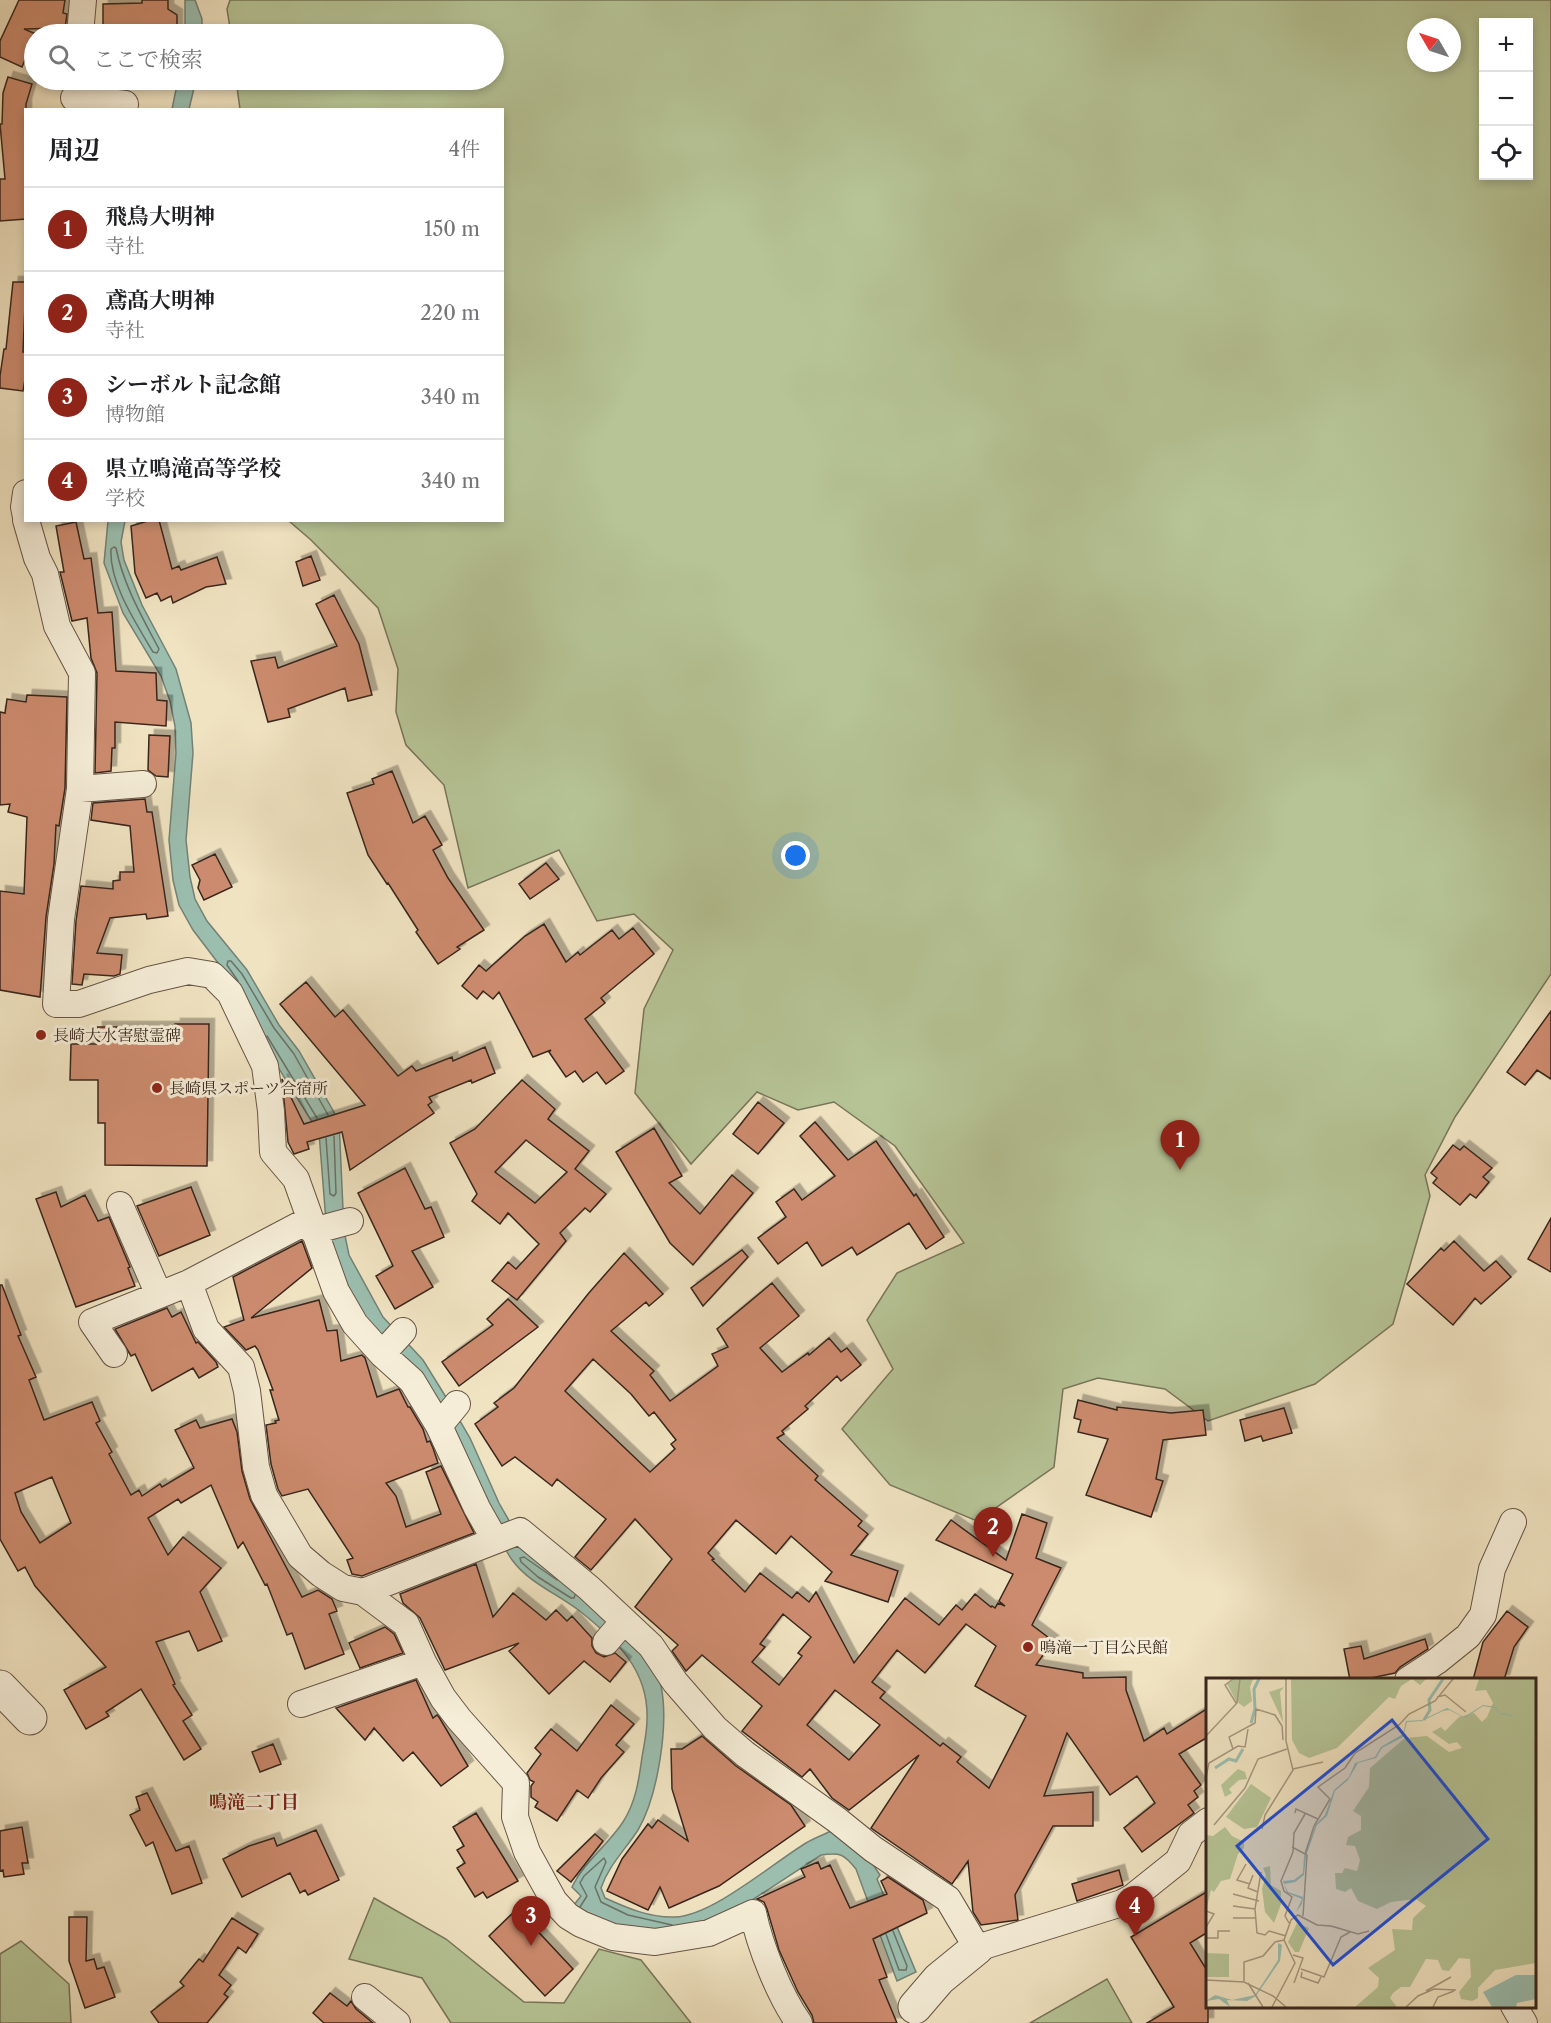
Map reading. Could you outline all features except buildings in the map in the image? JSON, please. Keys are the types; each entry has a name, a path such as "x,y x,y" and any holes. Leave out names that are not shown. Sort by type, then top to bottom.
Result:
{"street":[{"path":"81,24 83,0"},
{"path":"74,96 124,104 124,108"},
{"path":"27,522 37,558 45,574 57,626 82,673 80,789 61,919 56,1004 79,1004 149,980 188,971 212,975 230,993 265,1066 271,1111 273,1152 296,1179 325,1225 336,1291 355,1324 382,1354 412,1381 439,1425 477,1508 495,1540"},
{"path":"80,789 143,784"},
{"path":"120,1206 159,1295"},
{"path":"114,1354 92,1322 325,1225"},
{"path":"189,1282 206,1329 241,1367 247,1391 256,1467 264,1494 300,1556 321,1574 343,1588 363,1592 406,1624 443,1698 516,1783 514,1817 527,1852 554,1901 568,1916 593,1930 613,1936 655,1942 709,1933 753,1913 756,1930 768,1962 799,2023"},
{"path":"382,1354 403,1331"},
{"path":"439,1425 457,1404"},
{"path":"1411,1678 1468,1636 1483,1615 1492,1569 1513,1522"},
{"path":"363,1592 520,1531 589,1588 651,1646 675,1682 715,1728 745,1754 837,1820 873,1849 948,1899 977,1948"},
{"path":"606,1641 624,1621"},
{"path":"301,1704 423,1662"},
{"path":"0,1687 30,1718"},
{"path":"922,2006 939,1979 977,1948 1122,1903 1133,1897 1178,1861 1191,1834 1206,1823"},
{"path":"364,1997 397,2023"},
{"path":"1515,2008 1524,2023"}],"shaded area":[{"path":"230,0 1551,0 1551,974 1455,1117 1425,1175 1430,1196 1393,1324 1315,1384 1208,1421 1165,1389 1098,1378 1063,1389 1054,1467 977,1521 890,1485 842,1429 893,1369 867,1320 897,1273 964,1243 895,1146 834,1102 798,1110 757,1092 691,1164 635,1093 644,1009 673,950 634,914 597,921 559,850 468,888 444,785 406,745 396,712 398,669 378,608 290,522 504,522 504,108 240,108 237,90 504,90 504,24 229,24 227,9"},
{"path":"374,1898 446,1939 524,2002 564,2003 599,1949 641,1960 691,2023 451,2023 422,1978 349,1959"},
{"path":"21,1941 69,1984 71,2023 0,2023 0,1954"},
{"path":"1107,1979 1132,2023 1030,2023"}],"water":[{"path":"185,0 195,0 202,24 185,24"},
{"path":"176,90 194,90 189,108 172,108"},
{"path":"108,522 125,522 121,542 124,560 142,605 176,669 191,723 193,753 186,840 195,899 207,921 247,970 279,1025 299,1051 339,1121 344,1231 349,1255 383,1317 423,1360 449,1402 470,1438 499,1503 520,1540 653,1664 661,1686 664,1720 656,1780 645,1816 638,1830 604,1880 601,1888 605,1898 630,1909 657,1916 675,1917 690,1914 724,1898 806,1843 831,1831 870,1860 880,1875 877,1879 916,1972 897,1981 856,1869 845,1857 837,1854 821,1855 746,1904 697,1931 654,1936 569,1911 581,1896 572,1887 577,1878 623,1822 634,1798 647,1725 643,1686 628,1658 607,1634 581,1612 529,1577 511,1559 345,1286 327,1234 319,1133 271,1056 231,980 193,930 179,905 173,880 169,840 176,753 175,726 170,701 161,676 123,613 104,563"}],"place":[{"name":"長崎大水害慰霊碑","path":"41,1035"},
{"name":"長崎県スポーツ合宿所","path":"157,1088"},
{"name":"飛鳥大明神","path":"1180,1170"},
{"name":"鳶髙大明神","path":"993,1557"},
{"name":"鳴滝一丁目公民館","path":"1028,1647"},
{"name":"県立鳴滝高等学校","path":"1135,1936"},
{"name":"シーボルト記念館","path":"531,1946"}],"district":[{"name":"鳴滝二丁目","path":"254,1802"}]}
